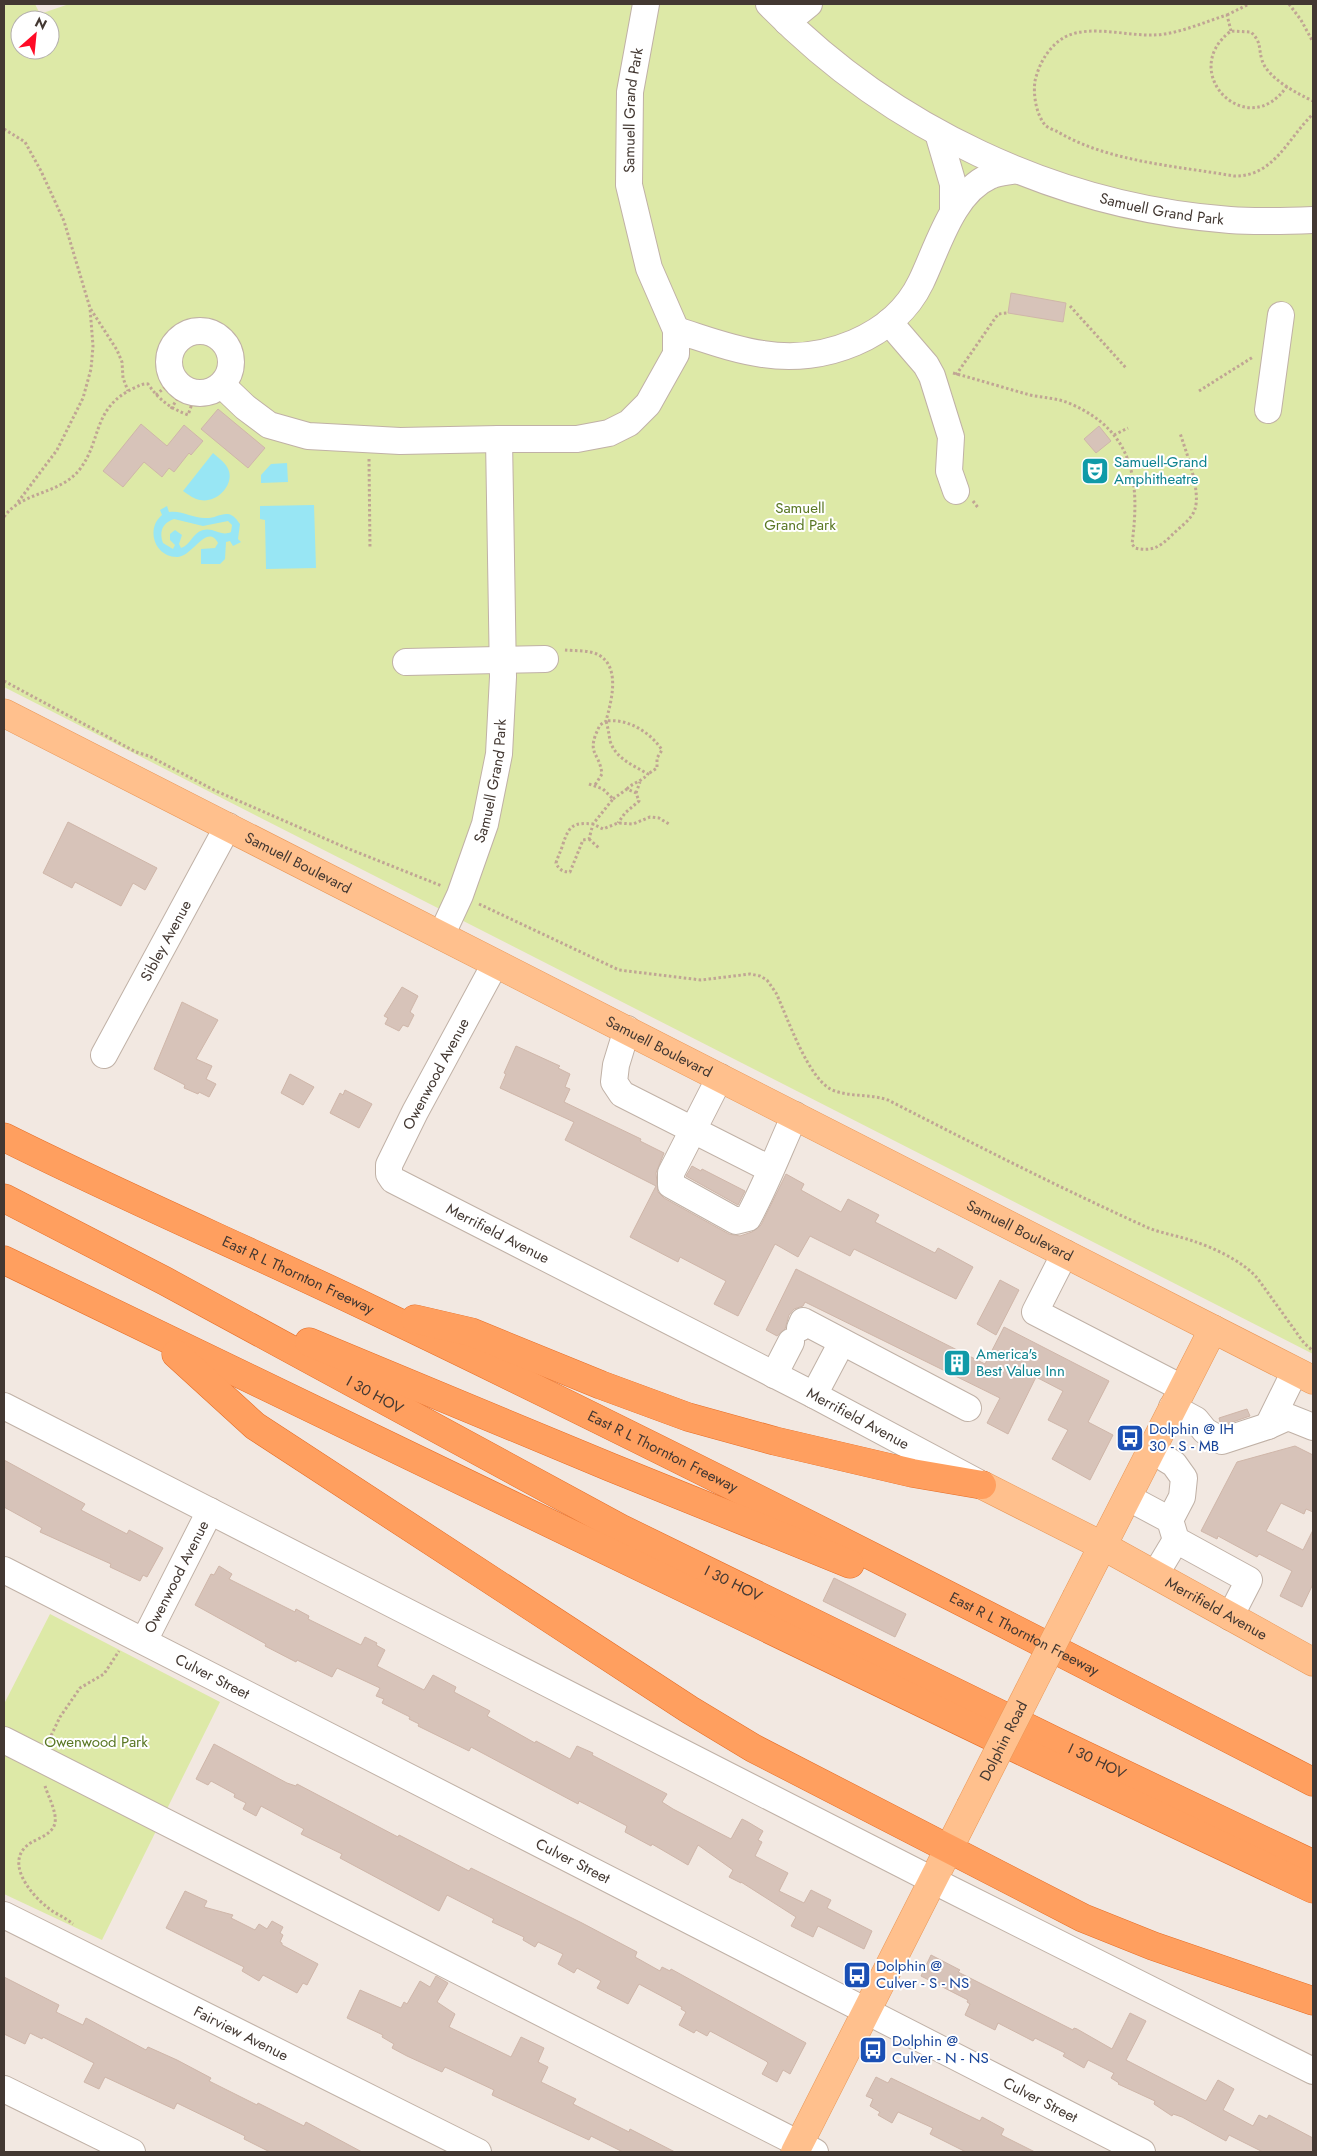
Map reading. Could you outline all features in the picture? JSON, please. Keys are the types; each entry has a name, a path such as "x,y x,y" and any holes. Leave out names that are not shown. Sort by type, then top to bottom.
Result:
{"highway":[{"name":"East R L Thornton Freeway","path":"4,1137 370,1308 1030,1636 1313,1782"},
{"name":"I 30 HOV","path":"4,1198 165,1282 620,1528 1064,1745 1313,1864"},
{"name":"I 30 HOV","path":"4,1213 165,1282"},
{"path":"4,1260 750,1621 1313,1889"},
{"path":"165,1282 403,1417 750,1621"},
{"path":"165,1282 610,1468 1030,1636"},
{"path":"370,1308 471,1332 602,1385 688,1417 774,1441 912,1473 982,1485"},
{"path":"154,1334 255,1426 690,1710 753,1748 950,1848 1082,1918 1153,1946 1313,2001"}],"main road":[{"name":"Samuell Boulevard","path":"4,713 495,964 627,1029 1304,1376"},
{"name":"Dolphin Road","path":"803,2149 866,2010 1213,1329"},
{"name":"Merrifield Avenue","path":"982,1485 1103,1546 1313,1662"}],"street":[{"name":"Samuell Grand Park","path":"441,936 460,895 485,824 494,786 502,715 503,660 499,440 577,439 609,433 629,423 648,404 676,354 676,330 649,268 629,185 630,92 646,4"},
{"path":"778,13 809,4"},
{"name":"Samuell Grand Park","path":"778,13 851,78 938,133 976,153 1016,170 1063,186 1147,208 1231,220 1313,220"},
{"path":"938,133 953,184 953,212"},
{"path":"676,330 738,349 765,355 792,356 819,354 849,345 879,331 904,308 920,284 953,212 970,191 990,176 1016,170"},
{"path":"1268,410 1281,315"},
{"path":"889,322 926,364 937,388 950,437 949,471 956,490"},
{"path":"196,332 216,335 224,342 232,360 230,370 222,385 210,392 176,392 170,364 172,349 178,340 196,332"},
{"path":"222,385 245,407 269,425 308,436 400,441 499,440"},
{"path":"406,662 503,660 555,654"},
{"name":"Sibley Avenue","path":"104,1055 228,826"},
{"name":"Owenwood Avenue","path":"398,1184 389,1174 388,1165 414,1112 495,964"},
{"path":"627,1029 616,1065 614,1082 622,1094 770,1169"},
{"path":"720,1077 671,1173 672,1185 736,1221 748,1218 765,1186 770,1169 795,1115"},
{"name":"Merrifield Avenue","path":"398,1184 814,1395 982,1485"},
{"path":"1064,1254 1035,1312 1177,1398 1205,1432 1222,1441 1268,1426 1288,1417 1313,1427"},
{"path":"774,1375 803,1321 968,1408"},
{"path":"814,1395 842,1342"},
{"path":"1268,1426 1304,1376"},
{"path":"4,1406 933,1880 1313,2071"},
{"path":"1151,1450 1174,1464 1184,1478 1182,1497 1173,1530 1155,1574"},
{"path":"1128,1497 1173,1530 1249,1580 1230,1617"},
{"name":"Owenwood Avenue","path":"144,1641 210,1511"},
{"name":"Culver Street","path":"4,1570 1142,2152"},
{"path":"4,1740 803,2149"},
{"name":"Fairview Avenue","path":"4,1915 478,2152"},
{"path":"4,2089 132,2152"}],"path":[{"path":"1249,4 1227,15 1195,26 1155,35 1090,31 1066,36 1050,50 1037,70 1034,87 1035,98 1045,125 1068,138 1120,156 1234,176 1246,176 1259,172 1271,163 1313,114"},
{"path":"1289,4 1301,20 1313,42"},
{"path":"1227,15 1231,30"},
{"path":"1288,86 1278,99 1258,107 1240,106 1218,92 1213,76 1214,54 1223,37 1231,30 1251,32 1260,44 1261,59 1267,70 1288,86 1313,101"},
{"path":"4,129 25,142 41,171 64,221 90,308 93,346 91,369 83,398 57,450 18,502 4,517"},
{"path":"1070,306 1126,368"},
{"path":"90,308 117,350 122,362 124,383 128,391"},
{"path":"1199,391 1254,357"},
{"path":"926,364 1071,404 1102,424 1114,435 1126,452 1135,485 1135,518 1132,544 1135,548 1155,549 1190,517 1195,509 1195,486 1180,433"},
{"path":"18,502 48,492 72,478 87,457 103,416 109,407 128,391 145,383 148,384 156,395 176,392"},
{"path":"1114,435 1128,428"},
{"path":"555,654 591,652 600,655 607,662 611,671 612,689 606,721 610,730 610,739 615,751 625,762 648,774"},
{"path":"4,681 136,752 149,756 214,790 344,848 441,886 619,970 694,980 750,974 760,976 767,980 776,993 809,1066 823,1085 842,1093 888,1100 1035,1175 1143,1226 1193,1241 1220,1253 1251,1271 1304,1343 1313,1351"},
{"path":"595,785 602,774 593,751 593,744 600,725 606,721 617,720 646,733 662,750 658,758 657,768 640,782 636,793"},
{"path":"589,839 593,824 613,799 630,785 640,782"},
{"path":"589,784 595,785 613,799"},
{"path":"618,823 625,813 639,801 636,793 627,788"},
{"path":"589,839 581,843 570,872 558,869 556,863 565,835 570,828 577,824 593,824 603,829 618,823 633,824 653,817 669,824"},
{"path":"589,839 600,849"}],"green space":[{"name":"Samuell Grand Park","path":"4,4 35,4 38,10 10,10 10,60 60,60 60,10 52,10 69,4 1313,4 1313,1354 4,687"},
{"name":"Owenwood Park","path":"50,1614 220,1702 102,1940 4,1894 4,1704"}],"water":[{"path":"213,453 229,470 230,477 225,490 220,495 207,500 192,497 183,491"},
{"path":"287,463 288,482 261,483 261,475 271,464"},
{"path":"314,505 316,568 266,569 265,520 260,519 260,506"},
{"path":"167,506 169,512 205,518 225,514 230,515 240,524 238,539 241,542 233,546 230,541 226,542 225,559 220,564 201,564 201,549 215,548 218,543 214,538 209,537 204,538 184,555 178,557 170,556 163,553 155,542 154,528 162,515 160,510","holes":["174,519 203,526 228,521 232,525 231,532 227,533 203,530 181,548 179,544 182,535 175,530 170,534 170,540 175,545 173,549 163,543 162,528"]}],"building":[{"path":"1011,293 1066,303 1063,322 1008,313"},
{"path":"218,409 265,448 248,468 201,429"},
{"path":"141,424 167,446 184,425 203,441 191,455 189,453 174,472 169,468 162,477 144,462 123,487 103,471"},
{"path":"1099,426 1111,441 1096,453 1084,439"},
{"path":"68,822 157,868 145,890 133,883 121,906 75,882 72,888 43,873"},
{"path":"402,987 418,996 410,1012 414,1015 408,1027 403,1025 399,1031 385,1024 388,1018 384,1016"},
{"path":"182,1002 218,1020 196,1059 212,1066 206,1079 216,1084 209,1097 184,1088 185,1085 154,1069"},
{"path":"516,1046 560,1066 558,1068 570,1074 565,1087 570,1089 564,1102 641,1139 640,1141 664,1153 656,1173 658,1192 664,1198 729,1234 740,1236 752,1232 761,1225 786,1174 804,1184 801,1190 841,1212 848,1199 879,1215 875,1222 935,1253 938,1248 973,1267 956,1299 854,1249 850,1256 810,1236 798,1257 775,1244 738,1316 714,1304 726,1281 680,1257 678,1262 630,1237 656,1186 565,1140 574,1122 500,1088 506,1074 504,1073"},
{"path":"290,1074 314,1087 303,1105 281,1093"},
{"path":"345,1090 372,1104 359,1128 330,1113 340,1093 343,1095"},
{"path":"692,1166 701,1171 702,1169 745,1191 738,1205 686,1176"},
{"path":"796,1269 985,1364 1004,1327 1109,1381 1088,1422 1113,1435 1090,1480 1052,1459 1068,1430 1048,1420 1063,1391 1036,1377 1008,1434 987,1423 1000,1398 805,1302 803,1306 794,1309 789,1315 785,1329 777,1336 766,1330"},
{"path":"1000,1280 1019,1290 996,1335 977,1324"},
{"path":"1247,1409 1250,1416 1224,1425 1220,1422 1219,1418"},
{"path":"1295,1446 1313,1455 1313,1512 1306,1509 1304,1514 1281,1503 1266,1531 1303,1550 1313,1530 1313,1584 1302,1607 1280,1596 1292,1571 1259,1554 1257,1557 1218,1536 1217,1539 1201,1531 1237,1462"},
{"path":"4,1460 85,1504 81,1510 127,1534 129,1530 163,1548 147,1577 143,1575 140,1581 110,1567 111,1564 40,1532 42,1528 4,1507"},
{"path":"219,1566 232,1574 229,1579 295,1612 296,1609 309,1616 308,1619 361,1645 365,1637 377,1643 376,1645 385,1650 377,1666 424,1690 433,1675 456,1687 454,1692 490,1711 487,1716 535,1743 536,1741 570,1759 577,1746 593,1753 592,1755 667,1794 662,1802 673,1809 731,1839 742,1819 748,1822 763,1831 758,1840 762,1842 755,1856 788,1873 779,1891 804,1903 811,1890 831,1900 827,1908 872,1931 864,1949 818,1926 813,1937 791,1926 796,1917 741,1882 729,1877 733,1870 698,1845 688,1865 652,1844 651,1846 625,1832 627,1826 579,1801 578,1804 471,1747 469,1751 418,1726 419,1724 409,1719 410,1717 382,1703 384,1699 376,1696 380,1688 337,1668 332,1677 297,1660 296,1662 195,1605 211,1574 214,1575"},
{"path":"834,1578 906,1614 895,1637 823,1601"},
{"path":"214,1744 287,1783 296,1786 297,1784 398,1837 399,1835 469,1871 471,1868 582,1923 637,1952 635,1957 660,1971 662,1967 670,1971 671,1969 806,2043 790,2074 783,2070 777,2082 762,2074 768,2063 766,2061 710,2031 707,2036 696,2030 694,2033 679,2025 686,2012 681,2009 682,2007 639,1984 628,2004 597,1988 601,1981 577,1968 574,1973 558,1964 563,1954 538,1942 535,1947 523,1940 524,1937 492,1922 494,1919 447,1895 439,1911 340,1858 342,1854 301,1834 304,1829 261,1806 256,1816 243,1809 246,1803 234,1797 235,1794 211,1781 208,1785 196,1779"},
{"path":"185,1891 207,1901 204,1907 233,1915 231,1918 255,1930 259,1924 267,1929 272,1921 283,1927 280,1933 283,1935 280,1942 282,1945 318,1964 307,1985 303,1983 297,1993 263,1975 259,1981 242,1971 244,1967 166,1928"},
{"path":"931,1955 960,1970 958,1972 1073,2030 1074,2028 1077,2029 1112,2049 1130,2013 1146,2021 1126,2060 1206,2101 1218,2080 1234,2089 1223,2110 1253,2126 1259,2115 1267,2119 1269,2115 1313,2138 1313,2152 1263,2152 1229,2135 1226,2141 1182,2117 1173,2114 1172,2116 1154,2104 1155,2101 1118,2084 1111,2078 1114,2073 1088,2060 1084,2068 1063,2056 1065,2053 1035,2038 1033,2041 998,2023 995,2030 965,2015 970,2004 967,2002 968,2000 921,1976"},
{"path":"436,1976 448,1983 437,2002 455,2014 449,2027 511,2057 521,2037 544,2048 538,2062 548,2067 541,2082 576,2099 573,2104 629,2132 630,2129 675,2152 623,2152 591,2136 589,2140 492,2095 494,2090 445,2067 442,2072 407,2056 392,2048 394,2044 382,2037 383,2035 347,2018 360,1990 401,2008 404,2002 407,2004 420,1981 430,1987"},
{"path":"4,1977 59,2005 56,2012 83,2025 86,2018 146,2050 148,2047 177,2060 211,2078 209,2081 257,2105 258,2103 304,2126 306,2122 362,2152 270,2152 244,2139 245,2136 177,2103 174,2109 105,2077 99,2089 84,2082 94,2063 43,2037 42,2039 30,2033 25,2044 4,2034"},
{"path":"876,2077 888,2083 891,2078 980,2121 982,2117 1004,2129 1001,2135 1035,2152 966,2152 930,2134 933,2128 898,2112 892,2123 878,2115 880,2112 870,2106 873,2099 866,2096"}],"place":[{"name":"Samuell-Grand Amphitheatre","path":"1095,471"},
{"name":"America's Best Value Inn","path":"957,1363"},
{"name":"Dolphin @ IH 30 - S - MB","path":"1130,1438"},
{"name":"Dolphin @ Culver - S - NS","path":"857,1975"},
{"name":"Dolphin @ Culver - N - NS","path":"873,2050"}]}
